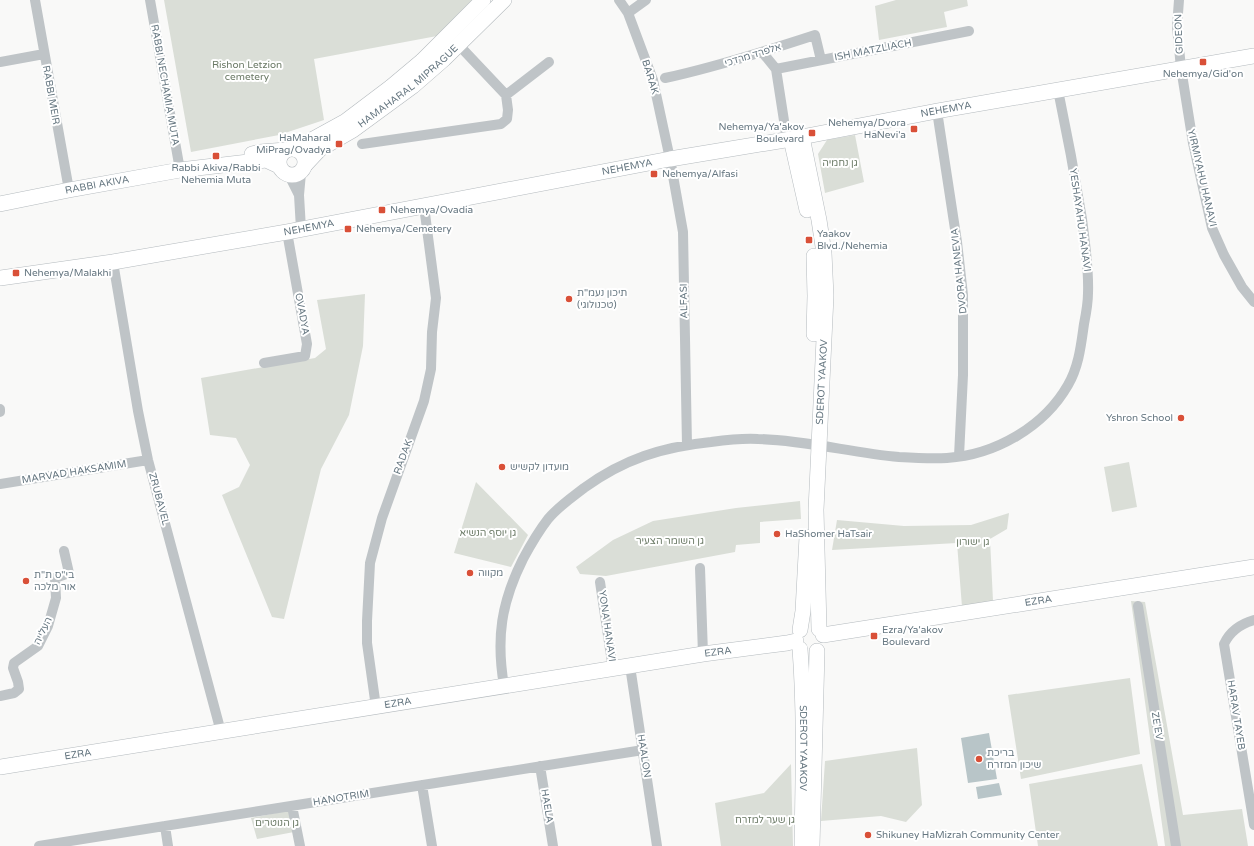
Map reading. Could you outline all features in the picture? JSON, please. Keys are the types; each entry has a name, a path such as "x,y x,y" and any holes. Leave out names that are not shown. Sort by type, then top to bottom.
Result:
{"street":[{"name":"RABBI MEIR","path":"35,0 69,190"},
{"name":"RABBI NECHAMIA MUTA","path":"150,0 187,170"},
{"name":"HAMAHARAL MIPRAGUE","path":"294,169 320,148 353,130 407,90 444,59 454,39 483,0"},
{"name":"HAMAHARAL MIPRAGUE","path":"187,170 260,152 290,150 330,130 352,117 422,61 454,39 504,0"},
{"name":"BARAK","path":"619,0 628,13 653,80 670,158"},
{"path":"628,13 646,0"},
{"name":"GIDEON","path":"1179,0 1177,27 1181,68"},
{"name":"ISH MATZLIACH","path":"776,70 969,31"},
{"name":"אלפרד מרדכי","path":"665,78 705,70 815,34 821,60"},
{"path":"362,144 501,124 507,119 508,110 506,95 454,39"},
{"path":"762,52 776,70 793,138"},
{"path":"0,62 44,54"},
{"name":"NEHEMYA","path":"0,278 113,262 294,230 670,158 793,138 937,111 1254,56"},
{"path":"506,95 549,62"},
{"name":"YIRMIYAHU HANAVI","path":"1181,68 1193,143 1212,228 1224,255 1242,287 1254,302"},
{"name":"YESHAYAHU HANAVI","path":"504,686 500,661 500,635 504,610 516,574 536,533 565,502 610,472 648,454 687,445 755,438 815,444 899,457 947,458 986,450 1011,440 1034,425 1052,407 1069,384 1080,354 1088,296 1088,263 1075,176 1058,90"},
{"name":"DVORA HANEVIA","path":"937,111 957,242 963,295 964,352 960,456"},
{"name":"SDEROT YAAKOV","path":"793,138 819,220 825,260 826,296 803,611 799,640 802,674 802,846"},
{"path":"290,150 302,153 305,157 294,169 280,157 290,150"},
{"name":"ALFASI","path":"670,158 683,232 687,445"},
{"path":"187,170 266,160 294,169"},
{"name":"OVADYA","path":"264,363 305,356 307,344 294,230 299,195 294,169"},
{"name":"RABBI AKIVA","path":"0,204 69,190 187,170"},
{"name":"RADAK","path":"376,707 367,643 366,621 370,563 382,518 424,401 431,369 432,332 436,298 424,206"},
{"name":"ZRUBAVEL","path":"113,262 138,411 148,460 221,732"},
{"name":"SDEROT YAAKOV","path":"815,444 821,632"},
{"name":"MARVAD HAKSAMIM","path":"0,484 148,460"},
{"name":"העלייה","path":"0,696 14,693 18,689 18,682 13,668 14,663 38,646 48,626 56,598 55,578 69,573 64,551"},
{"name":"EZRA","path":"821,632 1254,567"},
{"path":"700,568 703,654"},
{"name":"YONA HANAVI","path":"600,582 613,669"},
{"name":"ZE'EV","path":"1138,606 1176,846"},
{"name":"HARAV TAYEB","path":"1254,620 1236,628 1228,635 1224,644 1254,825"},
{"path":"807,626 811,626 821,632 824,643 817,651 808,653 799,640 807,626"},
{"name":"EZRA","path":"0,767 703,654 787,643 799,640"},
{"name":"SDEROT YAAKOV","path":"812,846 817,651"},
{"name":"HAALON","path":"630,666 658,846"},
{"name":"HANOTRIM","path":"38,846 643,750"},
{"name":"HAELA","path":"540,766 553,846"},
{"path":"422,785 432,846"},
{"path":"292,806 300,846"},
{"path":"165,826 168,846"}],"green space":[{"name":"Rishon Letzion cemetery","path":"164,0 472,0 437,36 314,59 324,120 279,135 191,152"},
{"path":"896,0 967,0 968,6 944,12 947,27 879,40 875,6"},
{"name":"גן נחמיה","path":"855,135 864,182 825,193 818,154 827,140"},
{"path":"365,294 363,346 349,415 321,469 284,619 272,617 222,495 239,487 250,465 236,438 210,435 201,378 315,358 326,349 317,300"},
{"path":"1129,462 1137,507 1112,512 1104,467"},
{"name":"גן יוסף הנשיא","path":"476,482 528,535 511,567 454,553"},
{"name":"גן השומר הצעיר","path":"800,501 801,519 760,522 760,543 736,545 735,552 606,576 580,574 576,567 613,540 653,521 736,508"},
{"name":"גן ישורון","path":"1009,513 1007,529 990,539 993,601 962,607 957,543 832,550 837,520 904,526 971,525"},
{"path":"1131,601 1145,602 1183,815 1242,809 1248,846 1165,846"},
{"path":"1130,678 1140,754 1021,779 1008,695"},
{"path":"917,748 922,805 906,822 881,816 821,821 825,761"},
{"name":"גן שער למזרח","path":"791,764 793,846 721,846 715,803 764,793"},
{"path":"1142,764 1158,846 1038,846 1029,784"},
{"name":"גן הנוטרים","path":"290,810 294,832 257,839 251,818"}],"shaded area":[{"name":"בריכת שיכון המזרח","path":"989,733 997,779 968,783 961,738"},
{"path":"999,783 1002,795 978,799 976,787"}],"place":[{"name":"Nehemya/Gid'on","path":"1203,62"},
{"name":"Nehemya/Dvora HaNevi'a","path":"914,129"},
{"name":"Nehemya/Ya'akov Boulevard","path":"812,133"},
{"name":"HaMaharal MiPrag/Ovadya","path":"339,144"},
{"name":"Rabbi Akiva/Rabbi Nehemia Muta","path":"216,156"},
{"name":"Nehemya/Alfasi","path":"654,174"},
{"name":"Nehemya/Ovadia","path":"382,210"},
{"name":"Nehemya/Cemetery","path":"348,229"},
{"name":"Yaakov Blvd./Nehemia","path":"809,240"},
{"name":"Nehemya/Malakhi","path":"16,273"},
{"name":"תיכון נעמ\"ת (טכנולוגי)","path":"569,299"},
{"name":"Yshron School","path":"1181,418"},
{"name":"מועדון לקשיש","path":"502,467"},
{"name":"HaShomer HaTsair","path":"777,534"},
{"name":"מקווה","path":"470,573"},
{"name":"בי\"ס ת\"ת אור מלכה","path":"26,581"},
{"name":"Ezra/Ya'akov Boulevard","path":"874,636"},
{"name":"בריכת שיכון המזרח","path":"979,759"},
{"name":"Shikuney HaMizrah Community Center","path":"868,835"}]}
